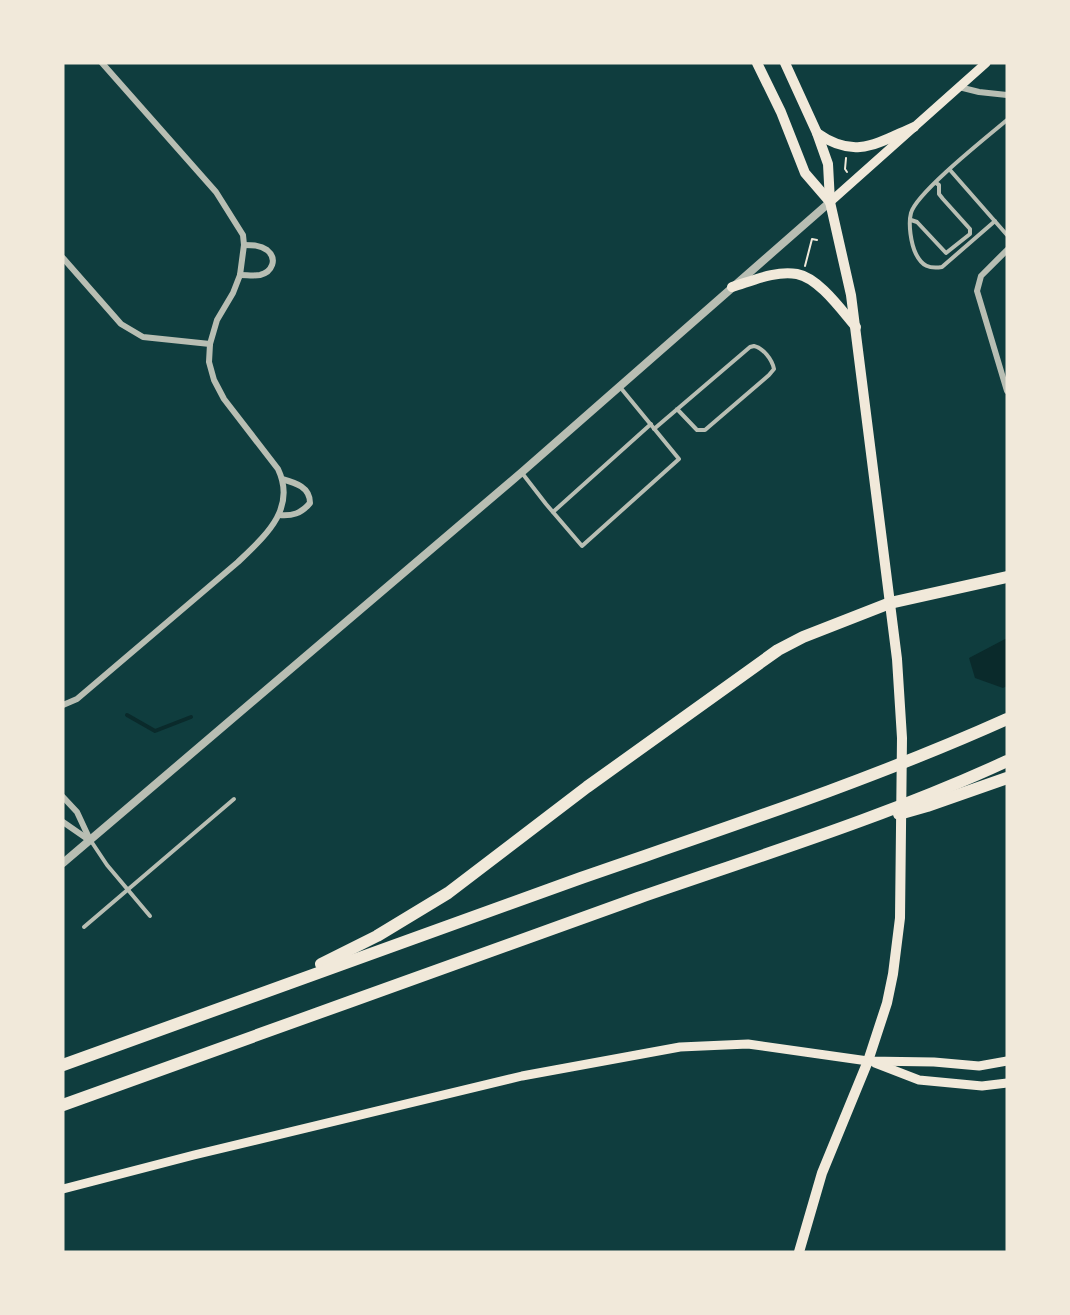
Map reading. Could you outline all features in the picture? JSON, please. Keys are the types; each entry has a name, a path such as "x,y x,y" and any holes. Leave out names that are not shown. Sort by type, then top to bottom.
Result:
{"highway":[{"path":"275,988 377,936 425,908 587,787 778,650 803,637 890,603 1007,578"},
{"path":"63,1065 852,784 1007,719"},
{"path":"63,1105 640,898 837,830 912,802 1007,761"},
{"path":"837,830 927,807 1007,778"}],"main road":[{"path":"757,63 781,112 805,173 830,202"},
{"path":"785,63 817,133 828,164 830,202 857,328 900,684 902,738 900,918 897,951 887,1003 868,1061 822,1173 799,1252"},
{"path":"830,202 986,63"},
{"path":"817,133 839,146 853,148 865,147 914,127"},
{"path":"732,287 770,276 786,273 799,274 811,280 827,294 857,328"},
{"path":"63,1189 522,1076 680,1047 748,1044 868,1061 934,1062 979,1066 1007,1061"},
{"path":"868,1061 919,1080 982,1086 1007,1083"}],"street":[{"path":"63,705 76,699 238,562 260,541 279,515 284,501 282,479 265,450 224,399 208,362 217,320 233,293 240,275 243,235 216,192 102,63"},
{"path":"959,87 1007,95"},
{"path":"63,863 522,472 830,202"},
{"path":"240,275 261,275 271,269 273,263 268,250 255,245 244,245"},
{"path":"1007,250 981,276 977,291 1007,391"},
{"path":"63,258 121,324 143,337 210,345"},
{"path":"279,515 304,511 310,503 310,495 304,488 282,479"},
{"path":"63,797 77,812 90,840"},
{"path":"63,822 90,840"}],"lane":[{"path":"995,221 942,267 933,268 921,263 915,251 910,220 915,204 1007,120"},
{"path":"950,170 1007,235"},
{"path":"910,220 917,222 946,253 970,234 939,194 939,185 936,183"},
{"path":"654,429 677,409 750,347 760,348 772,362 774,369 769,375 705,430 697,430 677,409"},
{"path":"522,472 582,546 679,459 620,387"},
{"path":"553,512 651,424"},
{"path":"84,927 234,799"},
{"path":"90,840 150,916"}],"path":[{"path":"846,155 844,169 848,173"},
{"path":"805,266 812,239 817,240"}],"water":[{"path":"1007,638 1007,686 1003,688 975,678 969,658"}],"waterway":[{"path":"127,715 155,731 191,717"}]}
